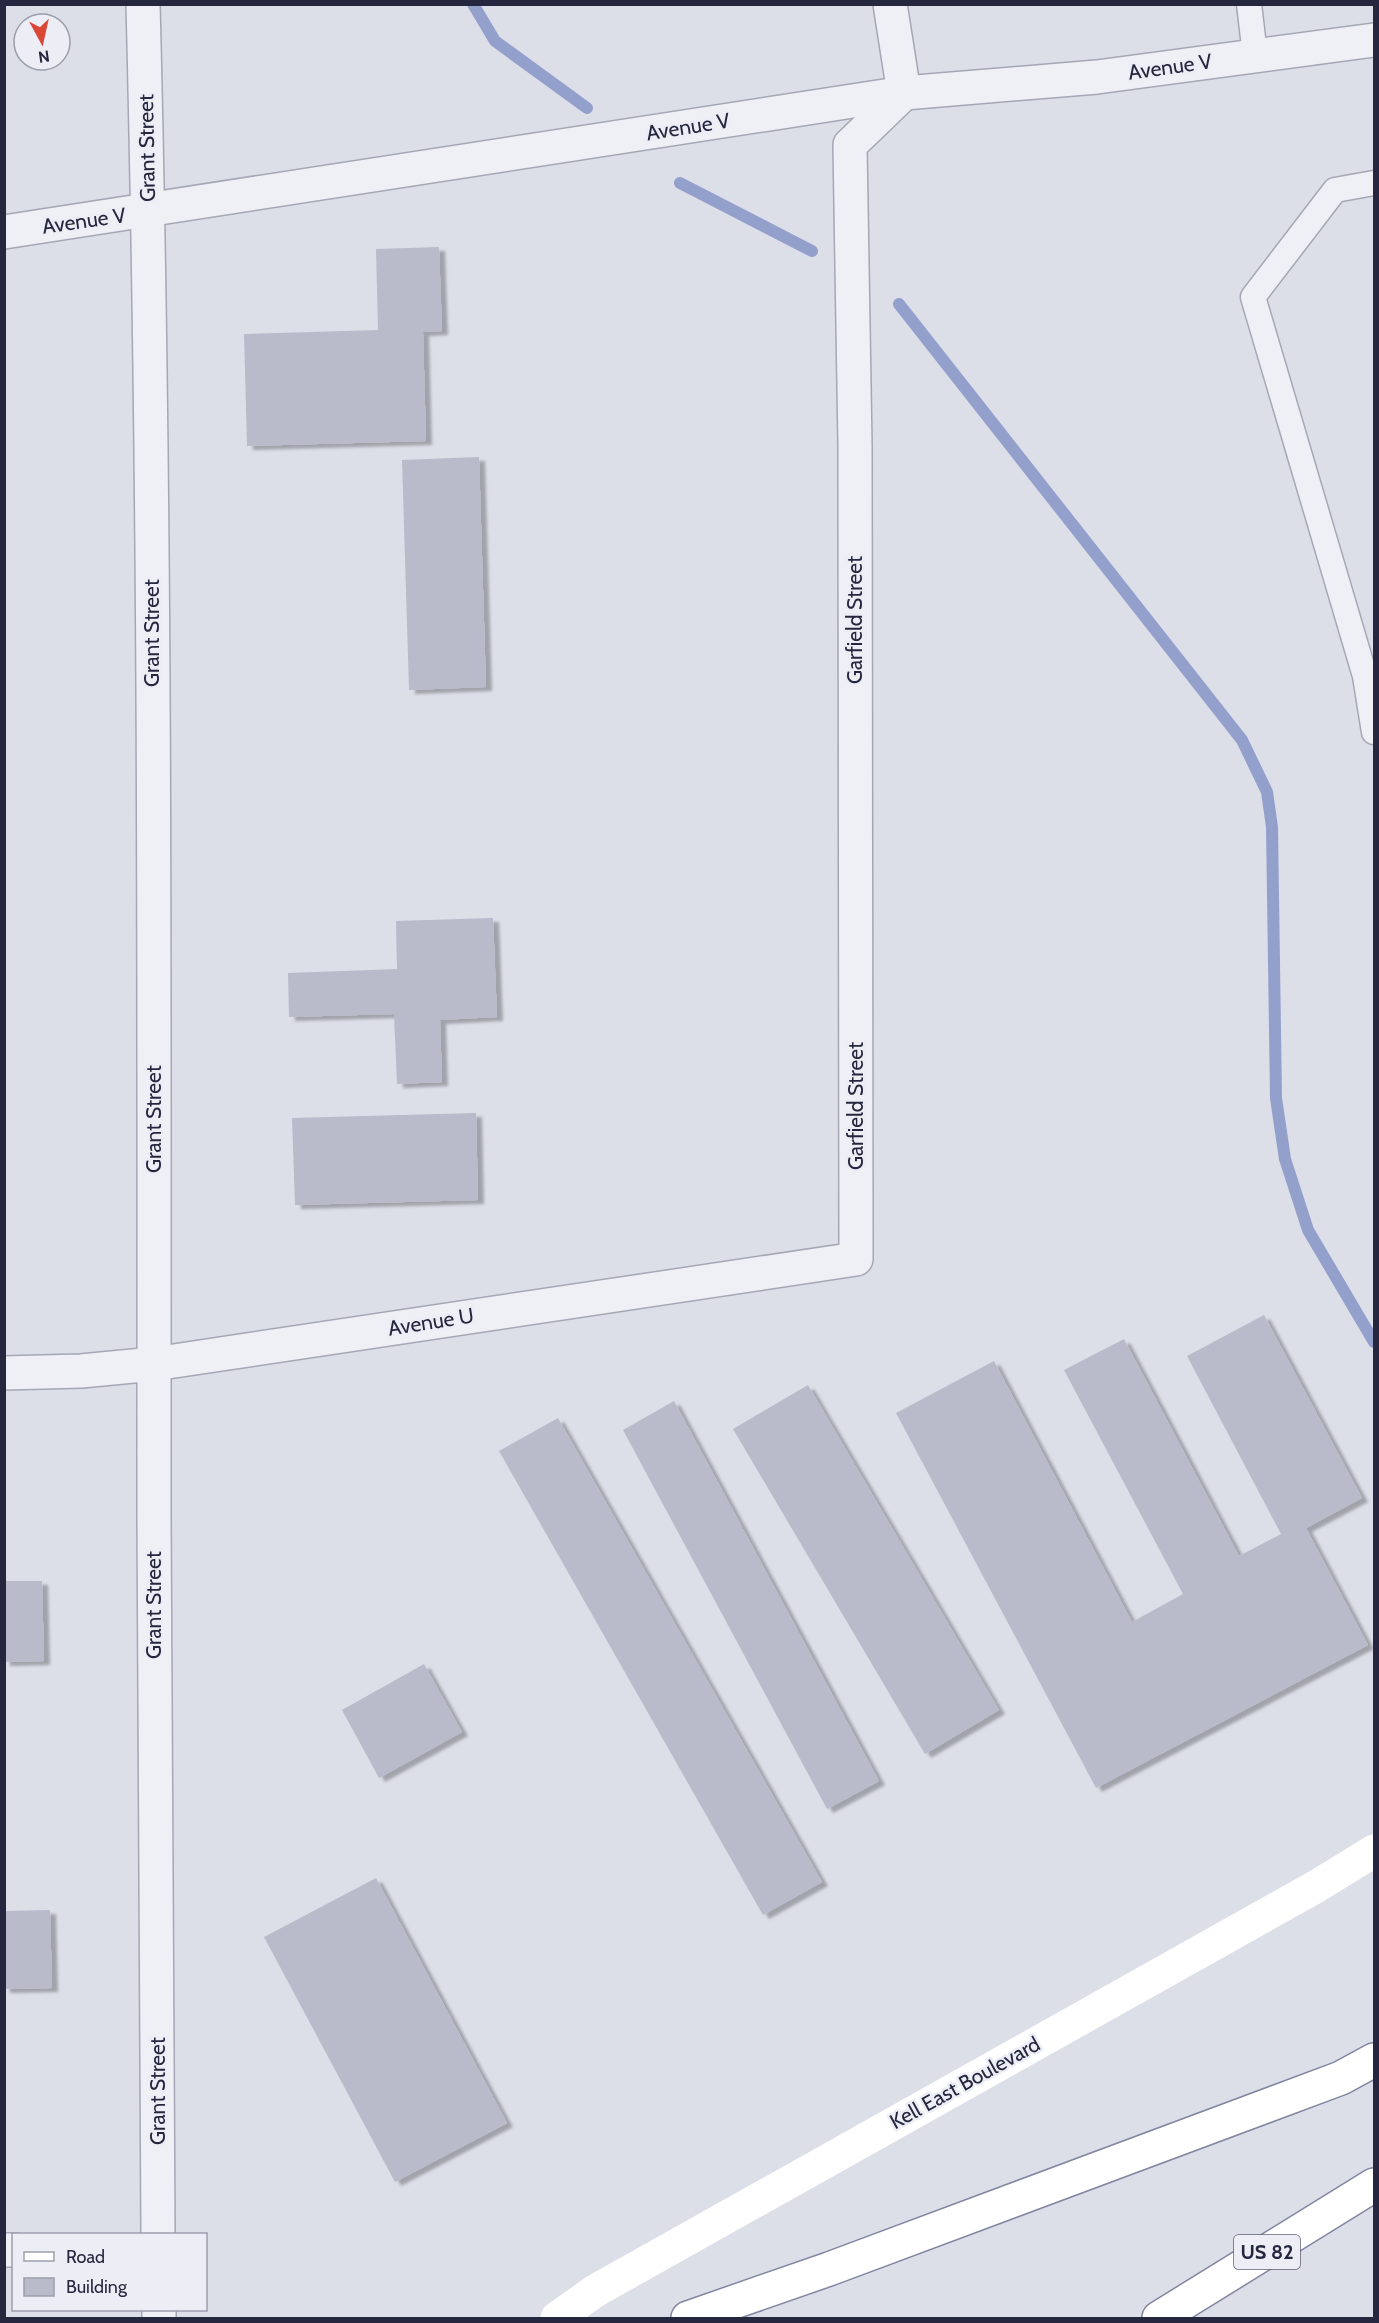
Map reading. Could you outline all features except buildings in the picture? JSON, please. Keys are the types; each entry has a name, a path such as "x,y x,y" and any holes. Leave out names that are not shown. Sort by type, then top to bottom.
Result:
{"main road":[{"name":"Kell East Boulevard","path":"557,2319 595,2290 1317,1886 1374,1851"},
{"path":"688,2319 840,2265 1341,2078 1374,2060"},
{"name":"US 82","path":"1159,2319 1374,2185"}],"street":[{"name":"Grant Street","path":"143,4 149,212 154,980 154,1794 158,2233"},
{"path":"890,4 904,93"},
{"name":"Avenue V","path":"4,232 149,212 904,93 1097,77 1374,40"},
{"name":"Garfield Street","path":"856,1259 855,446 850,145 904,93"},
{"name":"Avenue U","path":"4,1372 81,1371 154,1364 856,1259"}],"lane":[{"path":"1249,4 1255,56"},
{"path":"1374,183 1335,190 1253,297 1365,676 1374,732"}],"waterway":[{"path":"473,4 495,41 587,108"},
{"path":"680,183 812,251"},
{"path":"899,304 1242,740 1267,792 1272,827 1276,1098 1285,1159 1308,1230 1374,1342"}]}
